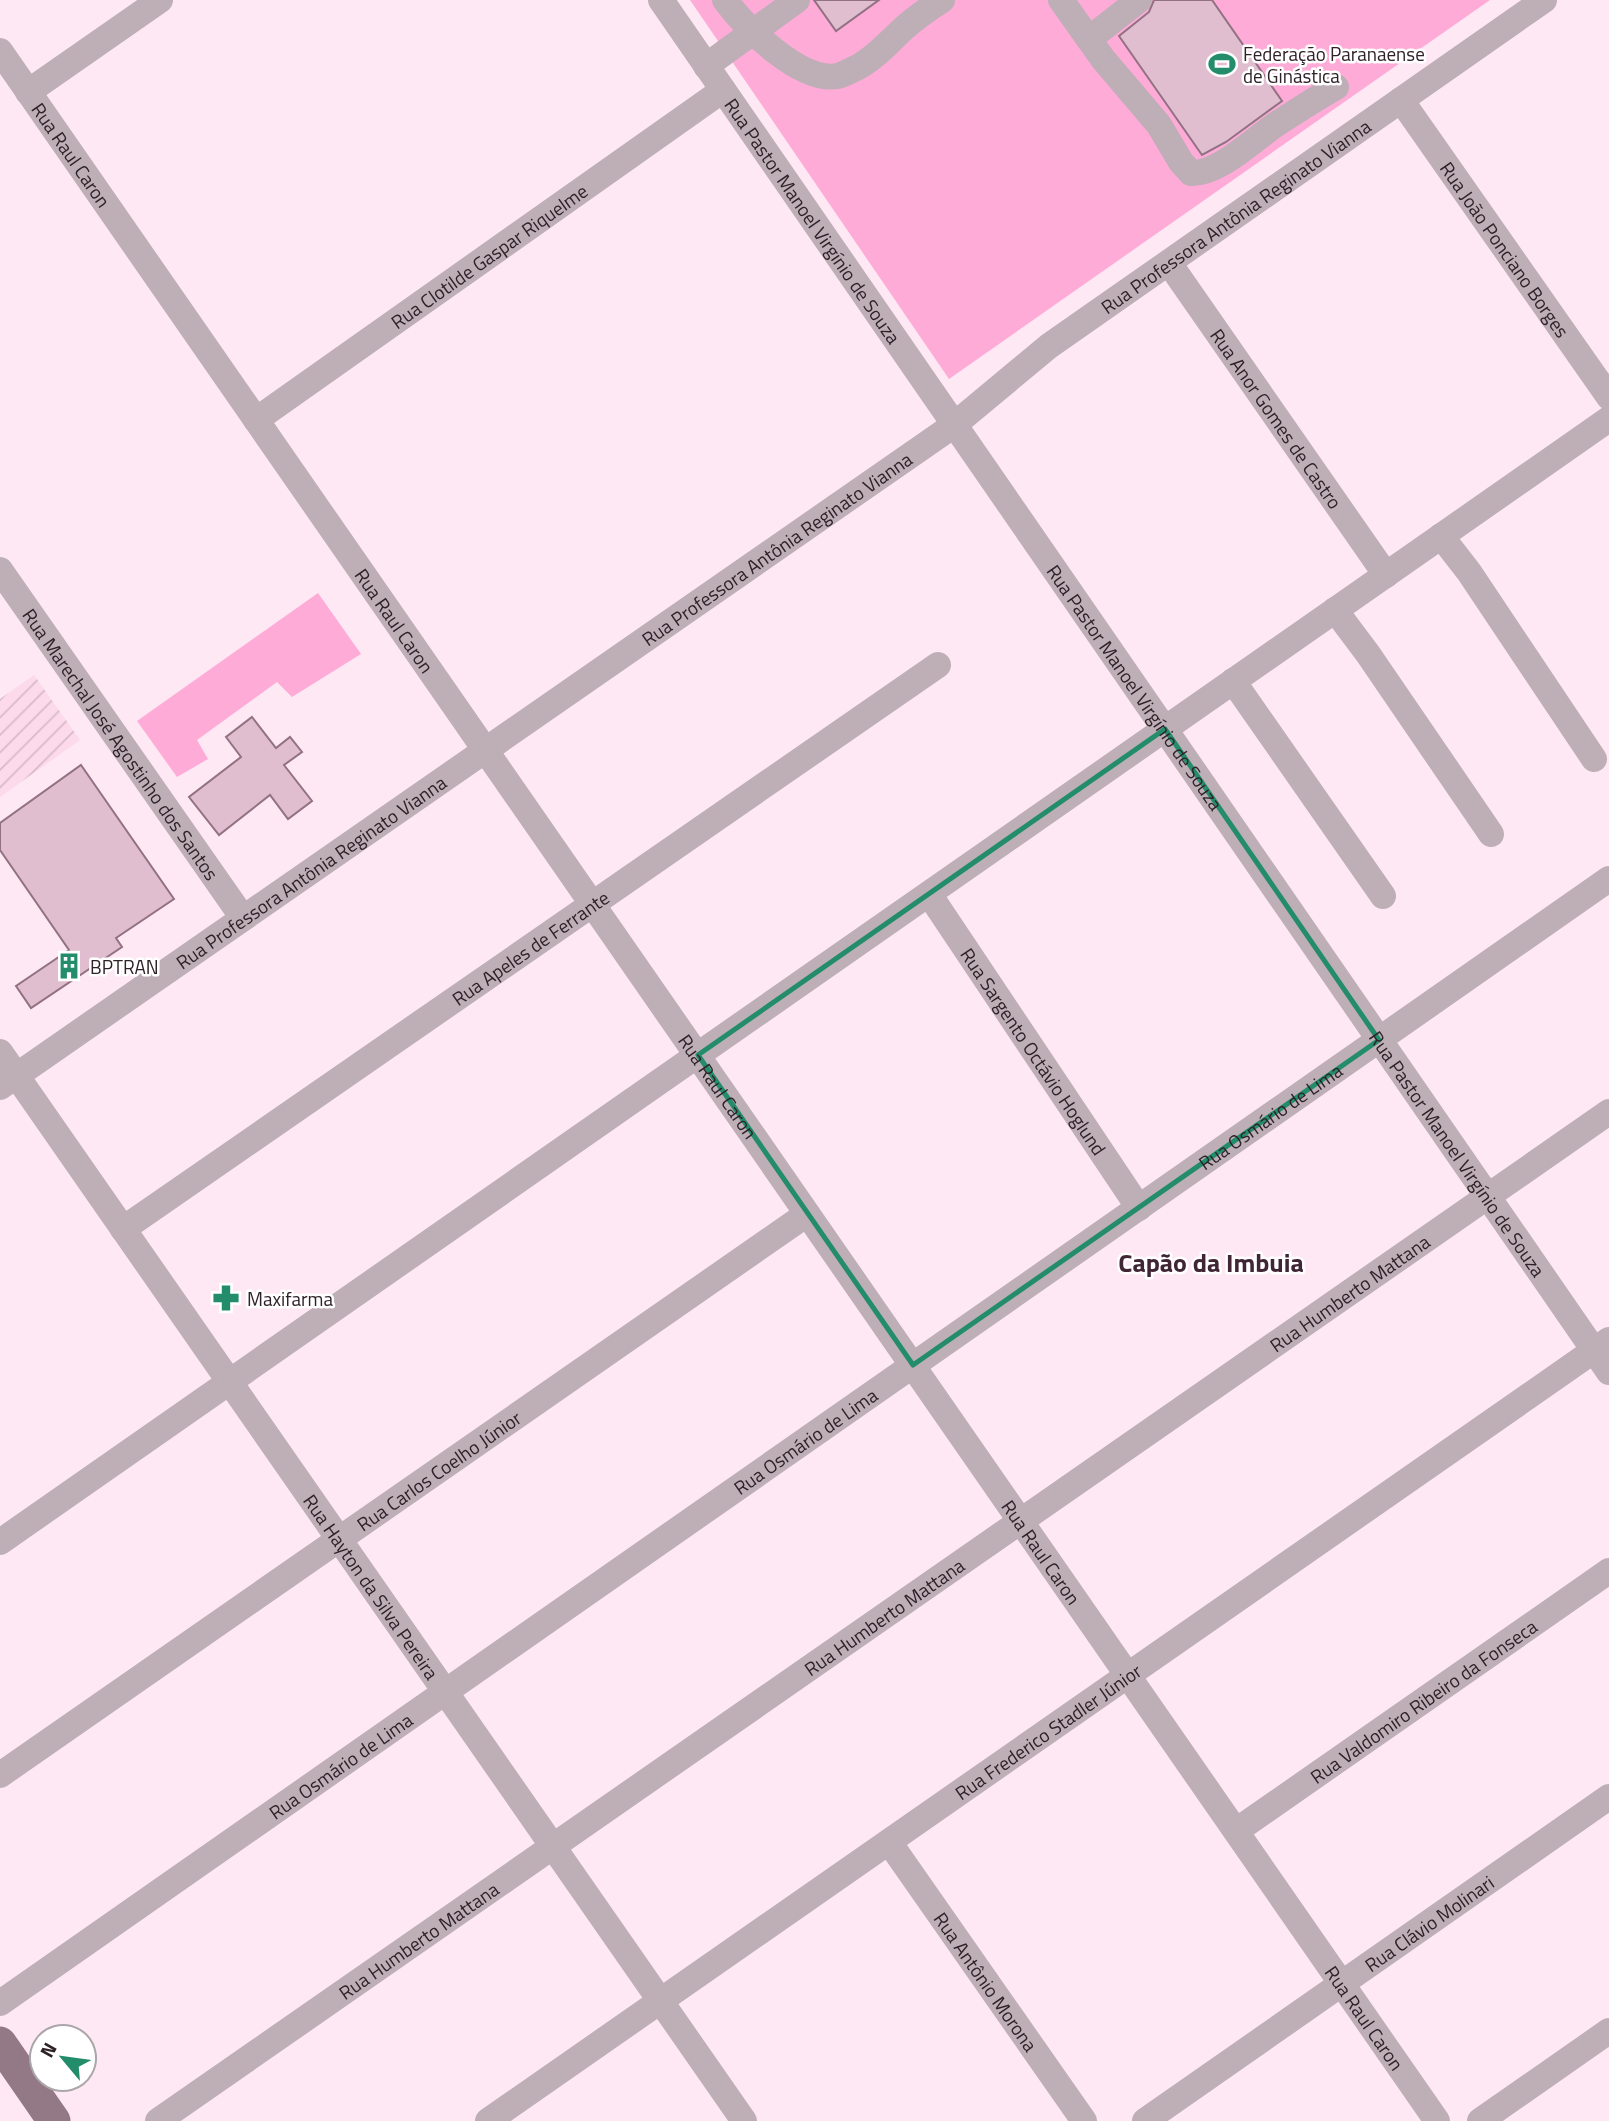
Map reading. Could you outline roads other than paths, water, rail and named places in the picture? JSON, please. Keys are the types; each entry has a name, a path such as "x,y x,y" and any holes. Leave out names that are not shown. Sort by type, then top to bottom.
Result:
{"main road":[{"path":"0,2043 54,2121"}],"street":[{"path":"28,92 160,0"},
{"name":"Rua Pastor Manoel Virgínio de Souza","path":"661,0 1487,1196 1601,1345 1609,1373"},
{"path":"725,0 753,33 780,55 813,72 836,76 859,66 876,54 922,13 942,0"},
{"path":"706,66 797,0"},
{"path":"1061,0 1159,125 1181,162 1191,173 1216,167 1275,125 1336,87"},
{"path":"1089,39 1139,0"},
{"name":"Rua Professora Antônia Reginato Vianna","path":"8,1081 954,425 1049,346 1544,0"},
{"name":"Rua Raul Caron","path":"0,51 1437,2121"},
{"name":"Rua Clotilde Gaspar Riquelme","path":"256,420 723,90"},
{"name":"Rua João Ponciano Borges","path":"1402,100 1609,397"},
{"name":"Rua Anor Gomes de Castro","path":"1169,263 1386,575"},
{"path":"0,1542 1609,419"},
{"path":"1441,536 1469,572 1594,759"},
{"name":"Rua Marechal José Agostinho dos Santos","path":"0,569 243,918"},
{"path":"1335,610 1491,834"},
{"name":"Rua Apeles de Ferrante","path":"123,1229 938,665"},
{"path":"1233,681 1383,896"},
{"name":"Rua Osmário de Lima","path":"0,2003 1609,879"},
{"name":"Rua Sargento Octávio Hoglund","path":"929,894 1139,1208"},
{"name":"Rua Hayton da Silva Pereira","path":"0,1052 8,1081 123,1229 744,2121"},
{"name":"Rua Humberto Mattana","path":"158,2121 1609,1112"},
{"name":"Rua Carlos Coelho Júnior","path":"0,1775 807,1214"},
{"name":"Rua Frederico Stadler Júnior","path":"488,2121 1601,1345"},
{"name":"Rua Valdomiro Ribeiro da Fonseca","path":"1236,1830 1609,1571"},
{"name":"Rua Clávio Molinari","path":"1145,2121 1609,1797"},
{"name":"Rua Antônio Morona","path":"889,1842 1084,2121"},
{"path":"1480,2121 1609,2032"}],"place":[{"name":"Federação Paranaense de Ginástica","path":"1222,64"},
{"name":"BPTRAN","path":"69,966"},
{"name":"Maxifarma","path":"226,1298"}],"district":[{"name":"Capão da Imbuia","path":"1211,1262"}]}
